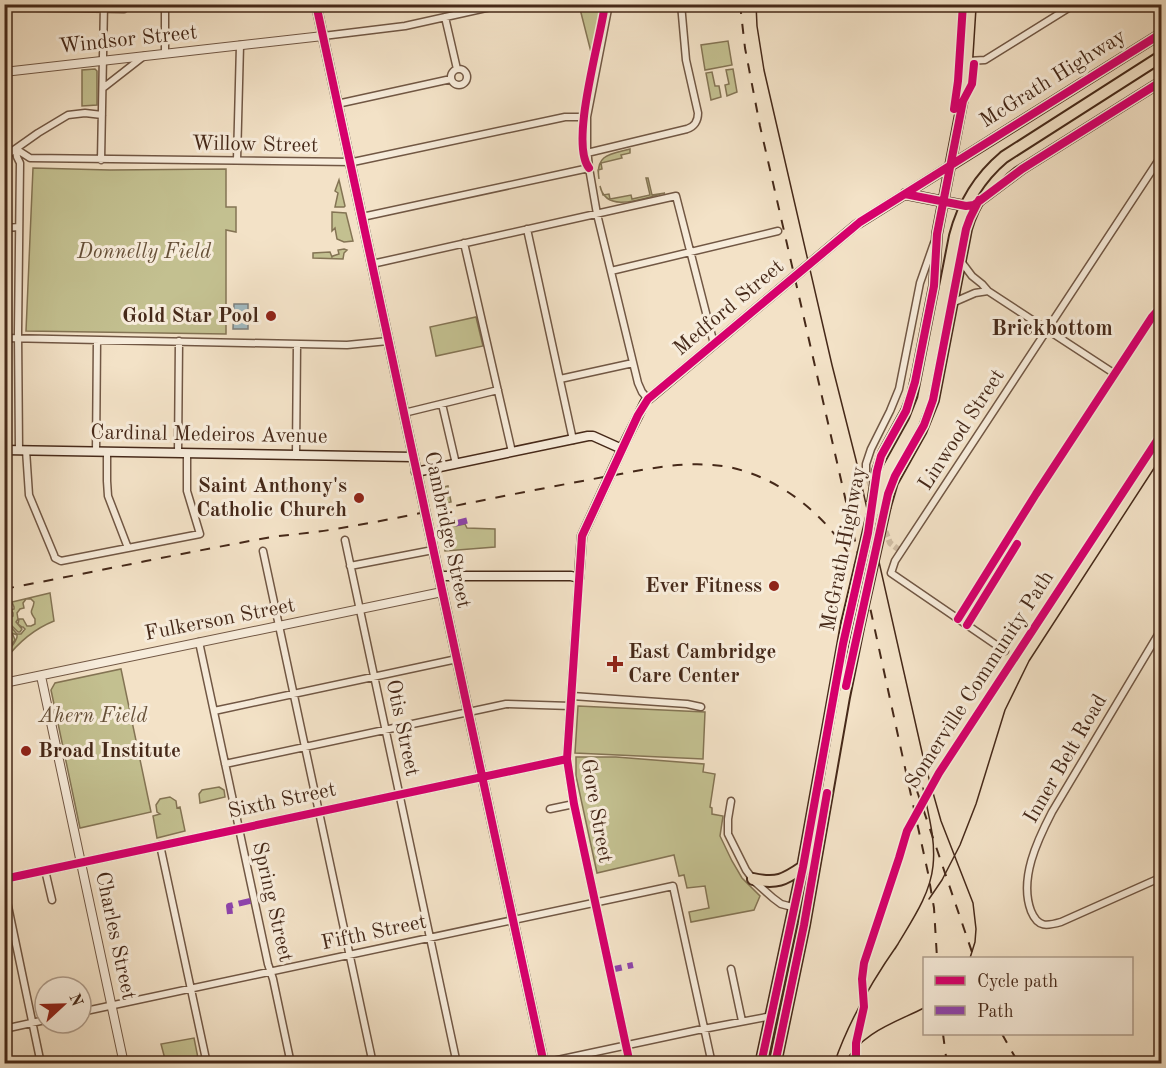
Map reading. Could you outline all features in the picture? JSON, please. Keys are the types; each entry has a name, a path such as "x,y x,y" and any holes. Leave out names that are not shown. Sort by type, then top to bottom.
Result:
{"highway":[{"name":"McGrath Highway","path":"761,1064 803,867 847,623 873,510 882,482 922,404 956,232 964,208 986,174 1004,157 1161,56"},
{"name":"McGrath Highway","path":"775,1064 807,910 845,691 885,507 895,476 918,436 931,406 968,224 979,200 994,178 1011,163 1161,68"},
{"path":"753,879 767,882 779,881 803,867"}],"main road":[{"name":"Cambridge Street","path":"316,4 542,1063"},
{"path":"950,166 964,91 971,4"},
{"name":"McGrath Highway","path":"868,533 876,474 883,453 906,411 912,394 934,286 937,234 950,166 1161,33"},
{"path":"905,194 970,206 975,204 1022,169 1161,81"},
{"name":"Medford Street","path":"587,525 638,415 648,399 856,225 950,166"},
{"path":"416,472 593,436 622,449"},
{"name":"Cardinal Medeiros Avenue","path":"4,450 413,457"},
{"name":"Gore Street","path":"579,578 582,536 587,525"},
{"path":"439,576 571,576 579,578"}],"street":[{"path":"165,4 165,53"},
{"name":"Windsor Street","path":"4,72 393,28 504,4"},
{"path":"609,4 587,117 587,153 597,214 633,363 640,388 648,399"},
{"path":"587,153 687,129 696,122 698,113 686,60 681,4"},
{"path":"967,61 985,60 1075,4"},
{"path":"101,160 104,6"},
{"path":"4,7 104,6 124,9"},
{"path":"445,18 457,69"},
{"path":"237,160 240,45"},
{"path":"103,88 144,56"},
{"path":"457,69 463,70 467,75 466,81 461,85 455,84 452,79 457,69"},
{"path":"337,104 452,79"},
{"path":"4,158 68,115 85,113 102,115"},
{"name":"Willow Street","path":"16,149 30,158 350,162 568,116 587,117"},
{"path":"16,149 20,163 18,338 23,450 29,495 55,558 61,561 200,534 187,491 183,453 179,341"},
{"name":"Linwood Street","path":"958,619 891,573 895,561 1161,155"},
{"path":"362,217 589,168"},
{"path":"372,264 676,196 714,344"},
{"path":"4,228 19,227"},
{"path":"528,229 573,440"},
{"path":"611,271 778,231"},
{"path":"866,471 871,449 899,389 920,283 937,234"},
{"path":"464,243 512,452"},
{"path":"960,260 972,276 988,291 1115,374"},
{"path":"952,303 975,293 988,291"},
{"path":"1005,651 958,619 1036,494 1161,306"},
{"path":"4,338 346,345 388,341"},
{"path":"96,452 97,340"},
{"path":"296,455 297,344"},
{"path":"560,379 633,363"},
{"path":"404,413 498,390"},
{"path":"442,404 456,464"},
{"path":"107,452 108,496 128,548"},
{"name":"Otis Street","path":"345,540 457,1064"},
{"path":"350,566 433,550"},
{"path":"263,551 373,1064"},
{"name":"Gore Street","path":"579,578 567,759 574,804 630,1064"},
{"name":"Fulkerson Street","path":"4,683 442,592"},
{"name":"Inner Belt Road","path":"1161,627 1052,812 1032,859 1027,895 1034,917 1040,924 1048,926 1161,877"},
{"name":"Spring Street","path":"199,642 291,1064"},
{"path":"214,711 457,659"},
{"name":"Charles Street","path":"41,676 124,1064"},
{"path":"572,696 701,707"},
{"path":"225,764 506,704 571,706"},
{"name":"Sixth Street","path":"4,879 567,759"},
{"path":"731,801 728,834 744,867 776,901 807,910"},
{"path":"550,809 574,804"},
{"path":"160,846 207,1064"},
{"path":"45,870 52,900"},
{"name":"Fifth Street","path":"93,1010 673,886 704,1028"},
{"path":"4,888 33,1023 4,1029"},
{"path":"731,969 742,1021"},
{"path":"542,1063 771,1016"},
{"path":"704,1028 712,1064"},
{"path":"35,1035 41,1064"}],"green space":[{"path":"579,5 602,5 592,56"},
{"path":"728,41 732,65 705,70 701,45"},
{"path":"95,69 97,71 97,105 82,106 82,70"},
{"path":"733,69 737,92 727,96 725,85 729,84 726,70"},
{"path":"712,72 715,86 719,86 721,97 711,100 706,73"},
{"path":"630,149 630,153 621,155 622,158 601,163 602,169 599,170 599,164 606,156"},
{"name":"Donnelly Field","path":"33,168 226,169 226,207 236,207 236,232 226,230 226,334 26,331"},
{"path":"646,178 648,178 652,195 665,193 628,202 610,200 604,195 609,194 610,199 631,195 632,199 650,195"},
{"path":"339,180 344,207 335,207 338,193 335,191"},
{"path":"332,212 346,213 353,241 344,242 337,239 335,228 332,231"},
{"path":"338,250 347,250 343,259 313,258 313,253 330,252 332,257 339,254"},
{"path":"476,317 483,346 436,356 430,327"},
{"path":"448,486 451,502 435,505 431,490"},
{"path":"465,524 467,528 495,529 495,547 445,551 443,528"},
{"path":"50,593 54,621 26,638 5,660 17,637 7,631 7,628 10,626 17,634 21,634 25,629 18,624 19,619 23,619 27,626 35,624 31,612 34,602 26,599 23,603 24,608 17,613 16,622 22,629 20,632 10,624 5,627 5,617 13,616 12,602"},
{"path":"5,632 13,635 15,640 5,654"},
{"name":"Ahern Field","path":"121,669 151,812 80,828 51,690 55,683"},
{"path":"578,706 705,712 703,759 575,753"},
{"path":"576,757 616,757 704,764 703,772 715,774 710,807 712,814 723,816 720,836 742,878 760,896 754,910 691,922 689,912 709,908 705,886 687,888 684,875 679,876 674,855 597,873 576,776"},
{"path":"219,787 224,790 225,797 200,803 199,794 202,790"},
{"path":"170,797 176,801 177,808 180,807 185,831 157,838 153,816 160,814 157,812 156,805 160,799"},
{"path":"194,1038 199,1063 166,1063 161,1044"}],"water":[{"path":"234,304 248,304 248,329 233,329"}],"tunnel":[{"path":"866,471 873,493"},
{"path":"882,523 890,543 902,552"}],"tram line":[{"path":"756,4 764,70 924,761 941,821 973,903 976,929 970,957"},
{"path":"929,899 942,880 960,845 976,804 1005,710 1029,661 1162,456"},
{"path":"895,949 928,888 933,866 931,827 923,788"},
{"path":"834,1064 862,1001 898,944"},
{"path":"844,1064 851,1053 869,1036 923,1008"}],"railway":[{"path":"740,4 745,48 760,126 866,589 928,873 934,908 937,957"},
{"path":"4,589 205,549 272,537 319,532 642,470 696,464 723,466 744,471 783,489 818,516 833,532 856,567"},
{"path":"917,791 974,957"},
{"path":"943,1035 947,1064"},
{"path":"1003,1035 1019,1064"}],"marked path":[{"path":"438,528 469,520"},
{"path":"230,914 229,906 254,900"},
{"path":"610,970 633,965"}],"cycle path":[{"path":"316,4 544,1064"},
{"path":"589,168 584,155 582,137 584,114 605,4"},
{"path":"954,109 963,4"},
{"path":"630,1064 574,804 567,759 582,536 638,415 648,399 860,222 1162,33"},
{"path":"761,1064 803,867 843,644 868,533 877,471 881,456 906,411 915,382 934,286 937,234 963,101 972,84 974,64"},
{"path":"905,194 966,206 974,205 1022,169 1162,81"},
{"path":"846,686 888,494 895,476 924,425 933,400 966,229 979,200"},
{"path":"958,619 1036,494 1152,317 1162,306"},
{"name":"Somerville Community Path","path":"856,1064 856,1043 864,1007 862,979 864,963 907,831 939,773 1162,433"},
{"path":"967,625 1017,544"},
{"path":"4,879 567,759"},
{"path":"775,1064 804,925 827,793"}],"place":[{"name":"Gold Star Pool","path":"271,316"},
{"name":"Saint Anthony's Catholic Church","path":"359,498"},
{"name":"Ever Fitness","path":"774,586"},
{"name":"East Cambridge Care Center","path":"615,664"},
{"name":"Broad Institute","path":"26,751"}],"district":[{"name":"Brickbottom","path":"1052,329"}]}
